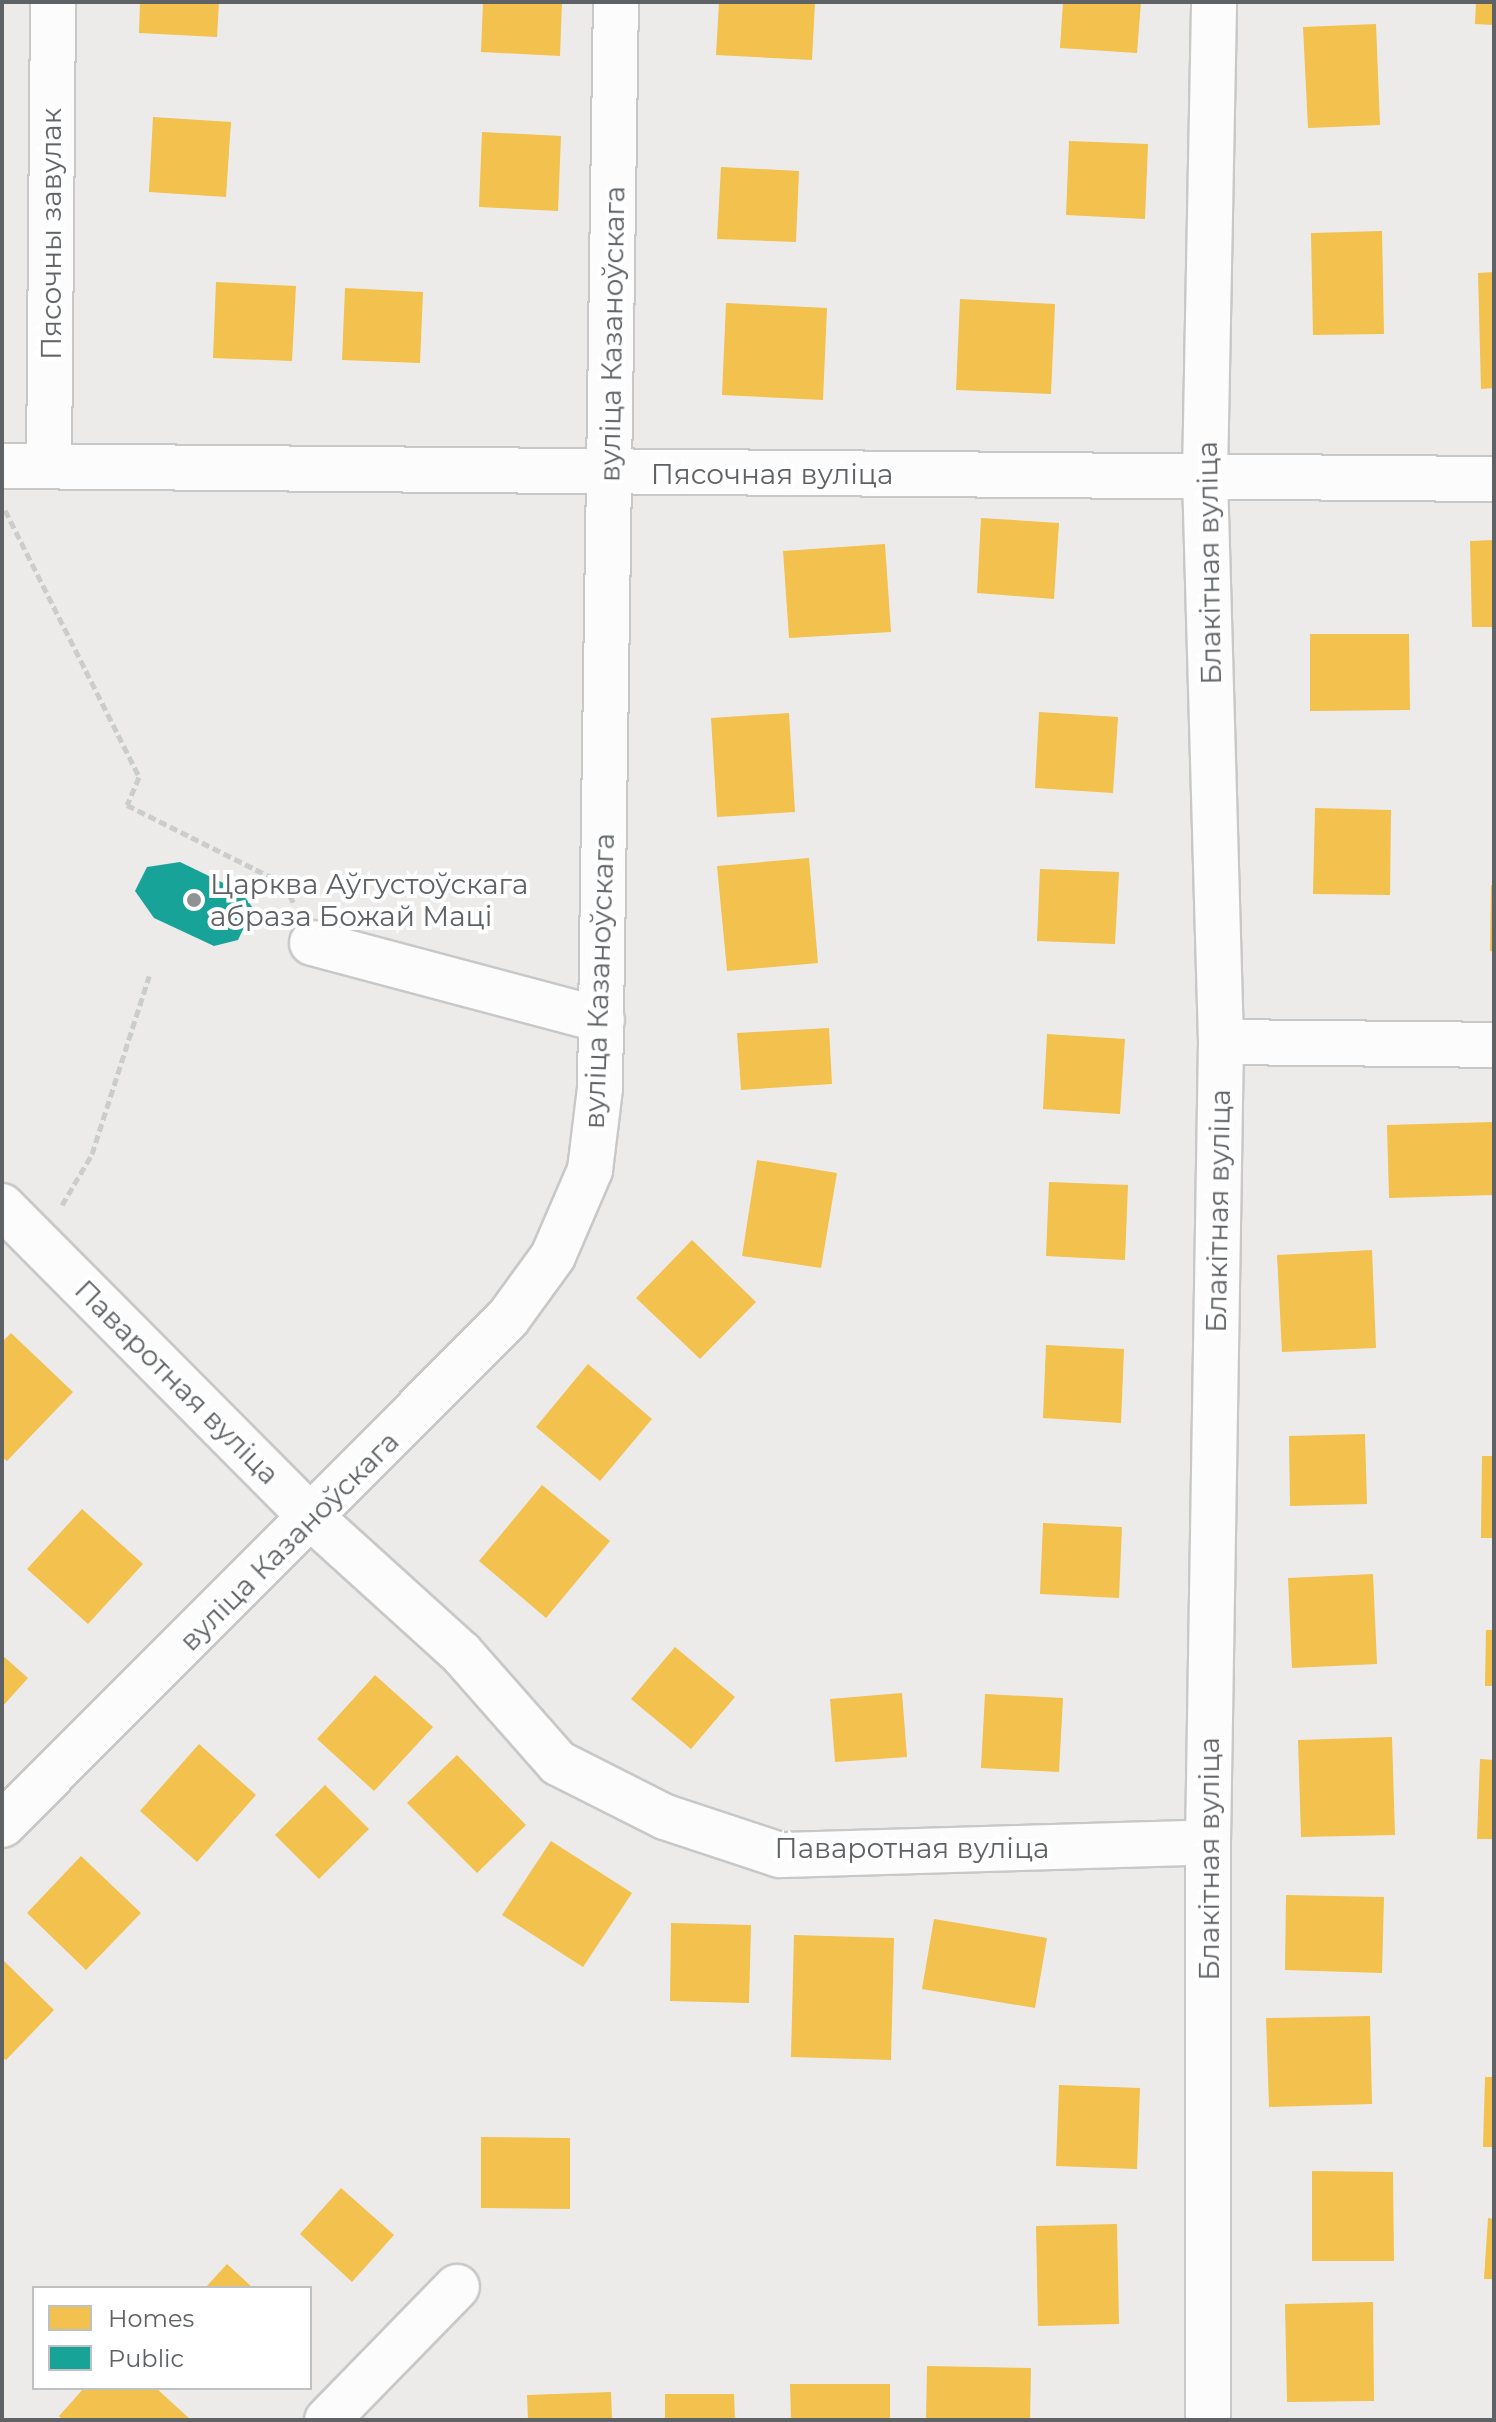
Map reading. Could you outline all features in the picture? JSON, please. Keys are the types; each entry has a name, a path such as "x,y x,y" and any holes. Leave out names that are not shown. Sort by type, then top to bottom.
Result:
{"street":[{"name":"Пясочны завулак","path":"49,465 53,2"},
{"name":"вуліца Казаноўскага","path":"2,1825 468,1361 553,1256 590,1170 602,1020 616,2"},
{"name":"Блакітная вуліца","path":"1208,2420 1208,1842 1221,1042 1205,475 1214,2"},
{"name":"Пясочная вуліца","path":"2,466 1494,479"},
{"path":"312,943 602,1020"},
{"path":"1221,1042 1494,1045"},
{"name":"Паваротная вуліца","path":"2,1206 312,1518 461,1653 558,1763 665,1817 780,1855 1208,1842"},
{"path":"327,2420 457,2287"}],"path":[{"path":"2,505 139,777 127,805 285,884 312,943"},
{"path":"40,1244 92,1154 149,976"}],"building: Homes":[{"path":"140,2 219,2 217,37 139,33"},
{"path":"483,2 562,2 560,56 481,52"},
{"path":"719,2 815,2 812,60 716,55"},
{"path":"1063,2 1141,2 1137,53 1060,48"},
{"path":"1476,2 1494,2 1494,25 1475,24"},
{"path":"1376,24 1380,125 1308,128 1303,27"},
{"path":"153,117 231,122 226,197 149,192"},
{"path":"482,132 561,136 558,211 479,207"},
{"path":"1069,141 1148,144 1145,219 1066,215"},
{"path":"721,167 799,171 796,242 717,239"},
{"path":"1382,231 1384,334 1313,335 1311,233"},
{"path":"1494,272 1494,388 1481,389 1478,273"},
{"path":"216,282 296,286 292,361 213,358"},
{"path":"345,288 423,292 420,363 342,360"},
{"path":"960,299 1055,304 1051,394 956,390"},
{"path":"726,303 827,308 823,400 722,395"},
{"path":"981,518 1059,523 1054,599 977,593"},
{"path":"1494,540 1494,627 1472,627 1470,541"},
{"path":"885,544 891,632 789,638 783,551"},
{"path":"1310,634 1409,634 1410,710 1310,711"},
{"path":"1039,712 1118,717 1113,793 1035,788"},
{"path":"789,713 795,812 717,817 711,718"},
{"path":"1315,808 1391,810 1390,895 1313,894"},
{"path":"809,858 818,963 727,971 717,866"},
{"path":"1040,869 1119,872 1115,944 1037,941"},
{"path":"1491,885 1494,885 1494,952 1490,951"},
{"path":"829,1028 832,1084 741,1090 737,1033"},
{"path":"1047,1034 1125,1039 1120,1114 1043,1109"},
{"path":"1494,1122 1494,1195 1389,1198 1387,1125"},
{"path":"757,1160 837,1173 821,1268 742,1256"},
{"path":"1049,1182 1128,1185 1125,1260 1046,1256"},
{"path":"692,1240 756,1302 700,1359 636,1298"},
{"path":"1372,1250 1376,1348 1282,1352 1277,1255"},
{"path":"11,1333 73,1392 7,1461 2,1457 2,1342"},
{"path":"1046,1345 1124,1349 1121,1423 1043,1418"},
{"path":"588,1364 652,1419 600,1481 536,1427"},
{"path":"1365,1434 1367,1504 1290,1506 1289,1436"},
{"path":"1482,1456 1494,1456 1494,1538 1481,1538"},
{"path":"542,1485 610,1541 546,1618 479,1561"},
{"path":"82,1509 143,1564 88,1624 27,1569"},
{"path":"1043,1523 1122,1527 1119,1598 1040,1594"},
{"path":"1373,1574 1377,1664 1292,1668 1288,1578"},
{"path":"1486,1630 1494,1630 1494,1686 1485,1686"},
{"path":"675,1647 735,1697 691,1749 631,1699"},
{"path":"2,1655 28,1678 2,1707"},
{"path":"375,1675 433,1727 374,1791 317,1739"},
{"path":"902,1693 907,1757 835,1762 830,1699"},
{"path":"985,1694 1063,1698 1059,1772 981,1768"},
{"path":"1392,1737 1395,1835 1301,1837 1298,1740"},
{"path":"199,1744 256,1795 197,1862 140,1811"},
{"path":"457,1755 526,1825 477,1873 407,1803"},
{"path":"1480,1759 1494,1760 1494,1839 1477,1839"},
{"path":"325,1785 369,1829 319,1879 275,1835"},
{"path":"551,1841 632,1893 583,1967 502,1915"},
{"path":"81,1856 141,1913 86,1970 27,1913"},
{"path":"1286,1895 1384,1897 1382,1973 1285,1970"},
{"path":"934,1919 1047,1938 1035,2008 922,1989"},
{"path":"671,1923 751,1925 749,2003 670,2001"},
{"path":"794,1935 894,1938 891,2060 791,2057"},
{"path":"2,1959 54,2010 6,2060 2,2057"},
{"path":"1370,2016 1372,2104 1269,2107 1266,2018"},
{"path":"1485,2077 1494,2077 1494,2147 1483,2147"},
{"path":"1059,2085 1140,2088 1137,2169 1056,2166"},
{"path":"481,2137 570,2138 570,2209 481,2208"},
{"path":"1312,2171 1393,2172 1394,2261 1312,2261"},
{"path":"341,2188 394,2235 352,2282 300,2234"},
{"path":"1488,2218 1494,2219 1494,2279 1484,2279"},
{"path":"1117,2224 1119,2324 1038,2326 1036,2226"},
{"path":"227,2264 251,2286 207,2286"},
{"path":"1373,2302 1374,2401 1287,2402 1285,2304"},
{"path":"927,2366 1031,2368 1030,2420 926,2420"},
{"path":"790,2384 890,2384 890,2420 791,2420"},
{"path":"82,2390 158,2390 191,2420 63,2420 59,2416"},
{"path":"611,2392 612,2420 528,2420 527,2395"},
{"path":"665,2394 734,2394 735,2420 665,2420"}],"building: Public":[{"name":"Царква Аўгустоўскага абраза Божай Маці","path":"180,862 240,891 253,908 238,940 214,946 154,918 135,891 147,867"}],"place":[{"name":"Царква Аўгустоўскага абраза Божай Маці","path":"194,900"}]}
